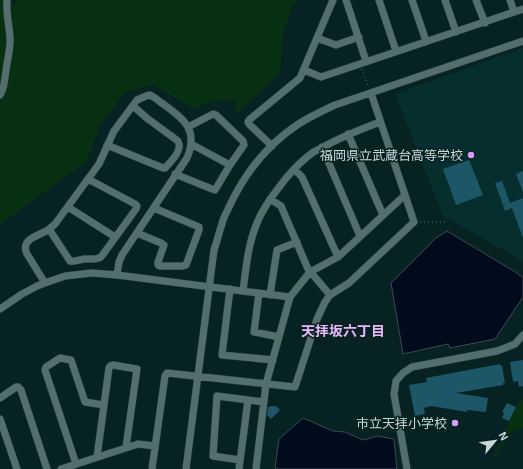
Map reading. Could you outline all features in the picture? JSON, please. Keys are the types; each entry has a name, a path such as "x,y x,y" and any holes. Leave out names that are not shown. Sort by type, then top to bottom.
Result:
{"street":[{"path":"0,95 5,84 10,39 7,0"},
{"path":"272,146 248,122 300,78 333,0"},
{"path":"346,0 359,37 363,62"},
{"path":"379,0 396,51"},
{"path":"412,0 426,41"},
{"path":"445,0 456,32"},
{"path":"476,0 485,23"},
{"path":"510,0 514,12"},
{"path":"304,70 321,77 523,9"},
{"path":"317,38 336,45 359,37"},
{"path":"186,469 214,250 222,223 236,192 259,159 295,126 334,105 523,41"},
{"path":"152,469 164,376 167,373 295,387 321,310 330,295 349,283 414,222 371,93"},
{"path":"45,282 27,254 25,247 29,240 55,224 99,164 114,131 137,100 150,95 183,120 191,136 191,144 187,158 122,255 119,262 117,275"},
{"path":"107,145 162,168 168,166 178,151 180,145 178,141 133,106"},
{"path":"175,174 215,190 244,143 216,115 213,114 188,128"},
{"path":"243,291 246,264 253,235 270,199 279,187 311,154 348,134 380,122"},
{"path":"348,134 383,215"},
{"path":"191,144 230,165"},
{"path":"322,147 360,236"},
{"path":"294,170 302,177 338,257"},
{"path":"49,229 70,261 101,258 136,209 136,206 135,204 88,179"},
{"path":"256,469 266,384 290,297 310,272 338,257 405,195"},
{"path":"270,199 281,206 310,272 330,295"},
{"path":"68,206 115,237"},
{"path":"137,233 164,245 157,264 158,265 186,265 199,227 154,208"},
{"path":"270,295 277,250 297,242"},
{"path":"0,309 22,294 45,282 65,276 92,273 290,297"},
{"path":"230,289 222,355 273,360"},
{"path":"259,293 254,332 279,337"},
{"path":"407,469 394,394 396,380 412,367 497,351 515,344 523,336"},
{"path":"76,464 45,370 46,368 60,358 71,360 85,402 104,405"},
{"path":"98,457 109,368 113,365 137,369 126,447"},
{"path":"0,398 18,387 21,390 47,469"},
{"path":"240,460 213,456 217,396 264,402"},
{"path":"239,469 248,400"},
{"path":"0,419 17,469"},
{"path":"61,469 138,444 155,446"}],"path":[{"path":"363,62 371,93"},
{"path":"414,222 445,222"}],"shaded area":[{"name":"福岡県立武蔵台高等学校","path":"523,48 523,263 521,260 443,216 395,94"},
{"path":"447,231 523,278 523,297 495,339 450,348 448,344 403,354 391,283 436,238"},
{"path":"303,418 333,431 345,432 363,440 378,436 394,439 397,469 275,468 279,439"}],"green space":[{"path":"0,0 8,0 15,3 18,0 301,0 294,4 283,31 280,73 236,115 235,100 213,101 195,109 153,85 125,92 99,128 87,161 0,225"},
{"path":"523,399 523,428 512,432 491,462 518,402"}],"building":[{"path":"469,160 483,195 456,205 443,169"},
{"path":"523,171 523,192 516,174"},
{"path":"502,181 510,203 523,198 523,238 512,208 505,211 495,183"},
{"path":"523,360 523,386 519,387 518,381 513,382 510,362"},
{"path":"500,364 500,366 502,365 505,383 503,383 503,385 456,393 488,398 486,412 467,410 467,412 431,406 424,408 425,414 415,416 409,385 427,382 426,378"},
{"path":"507,403 516,407 509,421 502,418 504,413 502,412"},
{"path":"276,406 280,410 271,419 267,415 268,407"}],"place":[{"name":"福岡県立武蔵台高等学校","path":"471,155"},
{"name":"市立天拝小学校","path":"455,423"}],"district":[{"name":"天拝坂六丁目","path":"343,330"}]}
